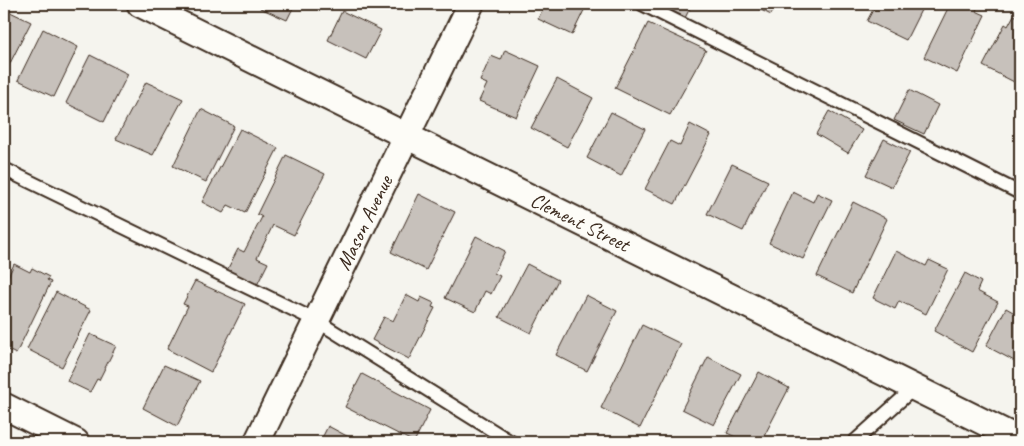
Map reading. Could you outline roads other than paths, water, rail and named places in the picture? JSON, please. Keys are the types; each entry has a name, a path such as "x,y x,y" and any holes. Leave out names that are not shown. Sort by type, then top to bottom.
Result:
{"street":[{"name":"Clement Street","path":"140,4 1020,440"},
{"name":"Mason Avenue","path":"258,442 470,4"},
{"path":"4,406 76,442"}],"lane":[{"path":"642,4 1020,193"},
{"path":"4,169 317,321 511,442"},
{"path":"854,442 914,388"}]}
